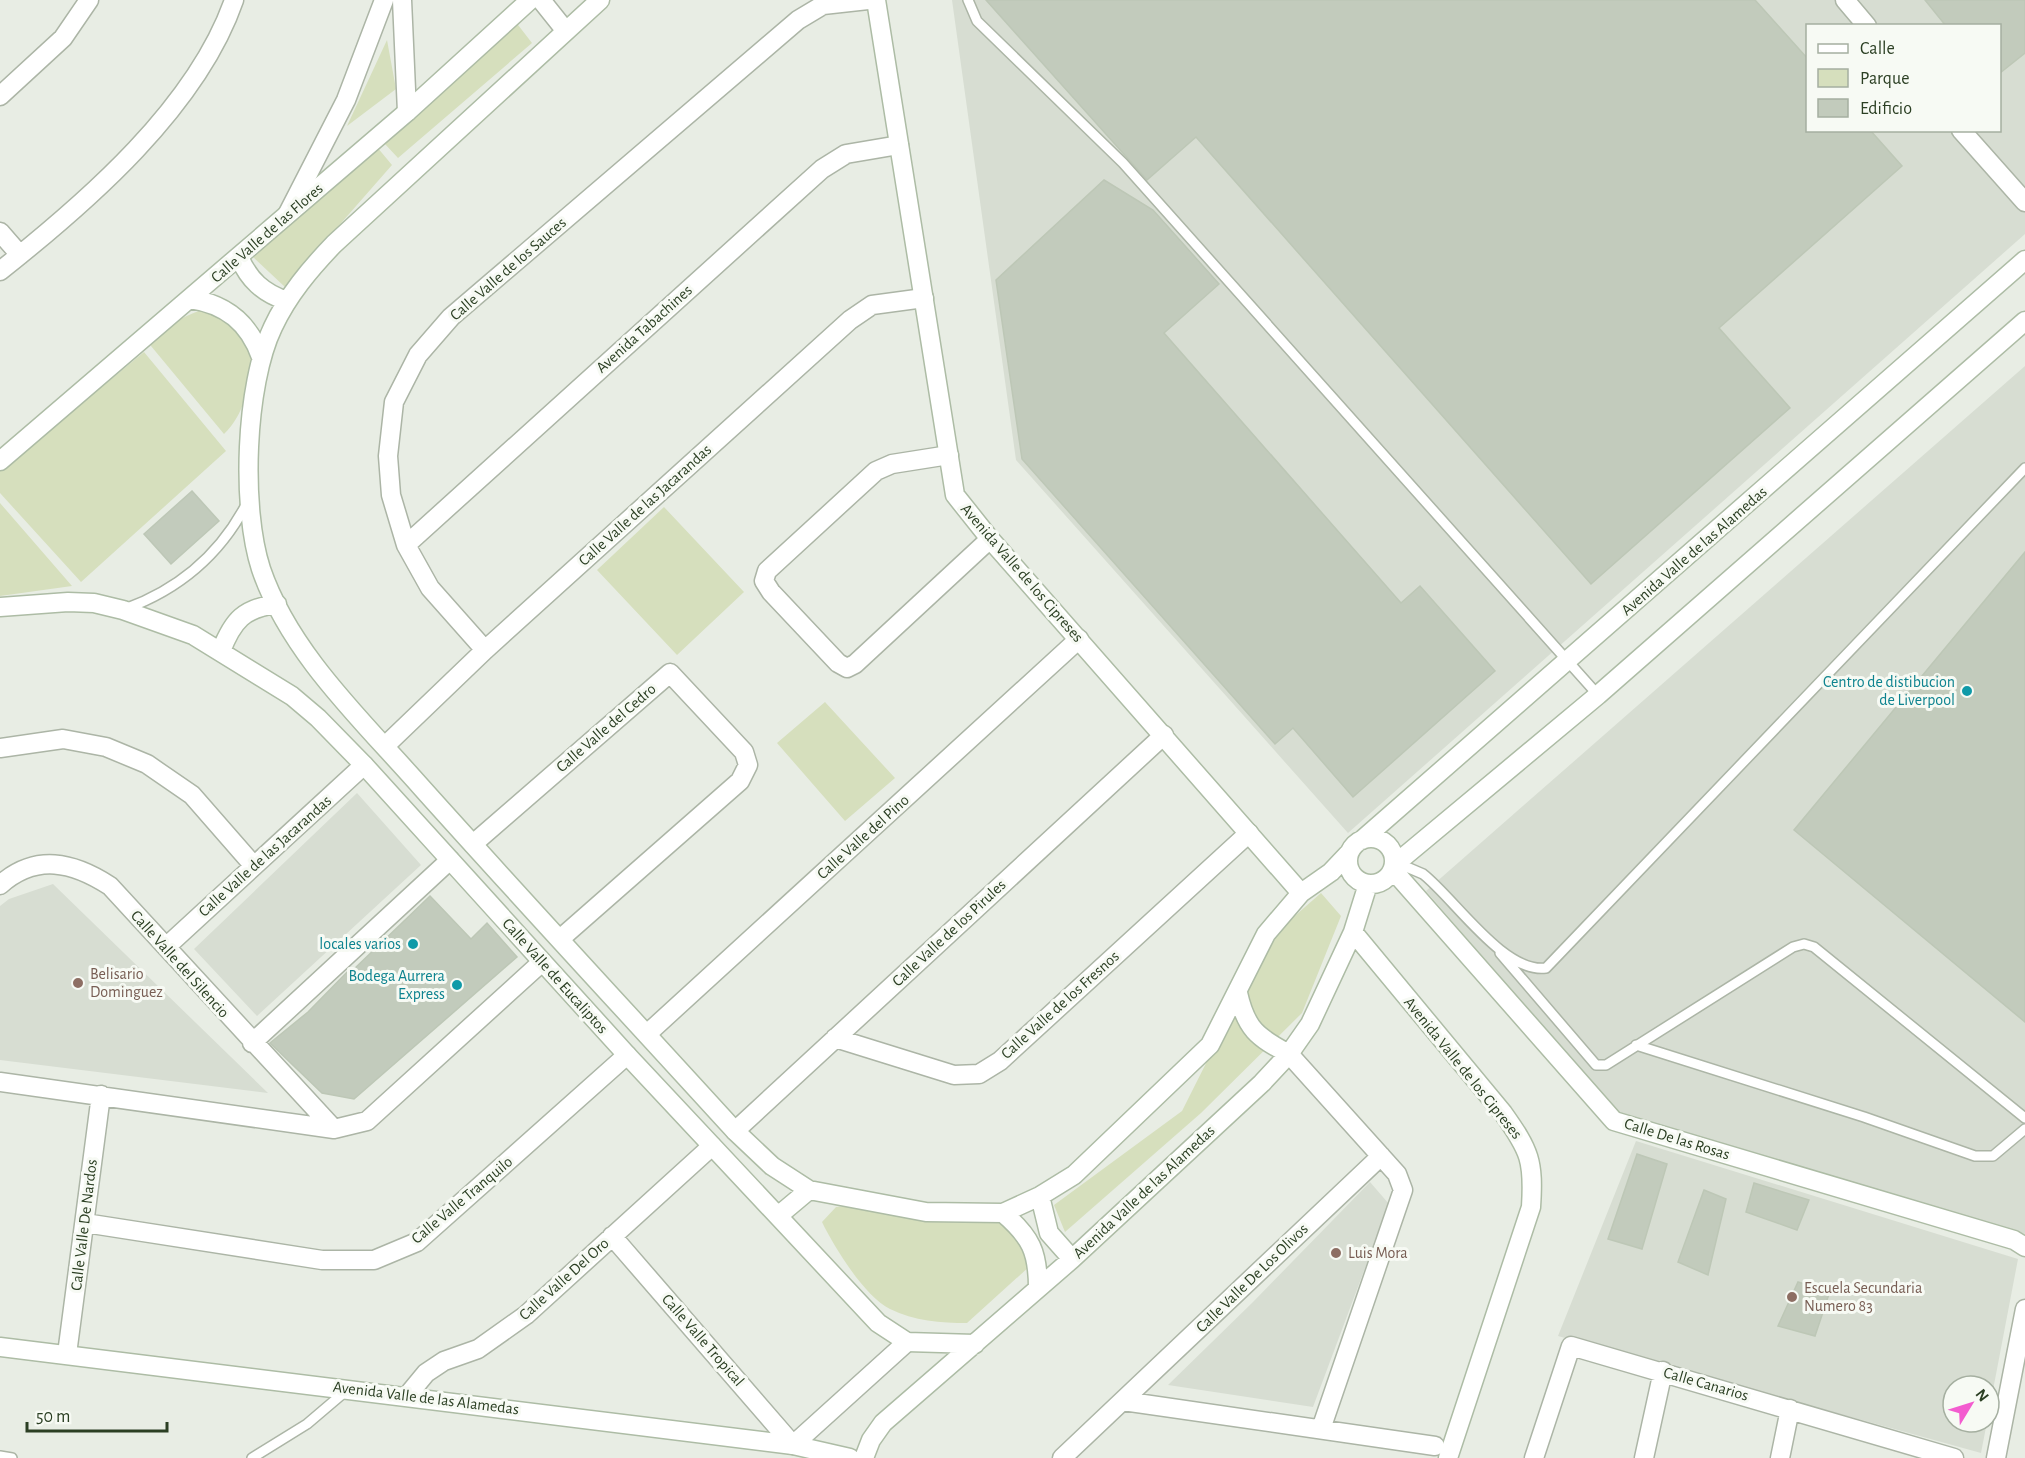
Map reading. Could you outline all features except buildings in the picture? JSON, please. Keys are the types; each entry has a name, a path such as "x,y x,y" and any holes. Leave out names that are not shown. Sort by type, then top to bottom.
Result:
{"street":[{"path":"0,96 63,38 89,0"},
{"path":"0,271 120,165 158,125 185,92 228,16 234,0"},
{"path":"288,213 346,100 384,0"},
{"path":"402,0 407,112"},
{"name":"Calle Valle de las Flores","path":"0,461 407,112 530,0"},
{"path":"541,0 565,30"},
{"path":"248,503 249,444 261,357 287,301 309,270 342,236 600,0"},
{"name":"Calle Valle de los Sauces","path":"485,650 430,588 406,545 391,495 388,456 394,402 418,355 451,317 798,20 823,5 868,0"},
{"name":"Avenida Valle de los Cipreses","path":"876,0 956,495 990,539 1301,893"},
{"path":"1845,0 1865,24"},
{"path":"1963,132 2025,202"},
{"name":"Avenida Tabachines","path":"406,545 822,169 846,154 899,145"},
{"path":"0,232 20,255"},
{"path":"239,256 252,280 268,293 287,301"},
{"name":"Avenida Valle de las Alamedas","path":"1003,1213 1040,1197 1074,1175 1210,1045 1266,934 1301,893 1331,872 1356,846 2025,260"},
{"name":"Calle Valle de las Jacarandas","path":"385,746 485,650 850,320 872,305 924,298"},
{"path":"190,299 206,302 235,316 251,335 261,357"},
{"path":"1393,868 1394,858 1388,846 1376,839 1356,846 1351,873 1355,878 1368,884 1383,881 1393,868 1598,695 2025,321"},
{"path":"949,455 892,464 876,471 767,571 764,581 771,592 838,663 847,668 855,664 990,539"},
{"name":"Calle Valle de Eucaliptos","path":"248,503 261,570 299,643 325,677 473,844 735,1131 772,1166 809,1190 926,1212 1003,1213"},
{"path":"0,607 68,602 94,603 123,610"},
{"path":"221,651 227,635 241,617 259,606 277,604"},
{"name":"Calle Valle de Eucaliptos","path":"123,610 193,635 292,696 318,718 364,765 627,1055 865,1310 878,1323 907,1342"},
{"name":"Calle Valle del Pino","path":"647,1034 1079,639"},
{"name":"Calle Valle del Cedro","path":"473,844 670,673 744,752 748,765 740,781 560,939"},
{"name":"Calle Valle de los Pirules","path":"735,1131 1164,735"},
{"path":"0,748 63,739 106,747 147,764 192,795 254,866"},
{"name":"Calle Valle de las Jacarandas","path":"166,947 364,765"},
{"name":"Calle Valle de los Fresnos","path":"835,1038 954,1075 979,1074 1000,1061 1249,833"},
{"path":"252,1043 450,860"},
{"name":"Calle Valle del Silencio","path":"0,885 11,875 34,866 58,864 85,871 110,886 252,1043 334,1129"},
{"name":"Calle De las Rosas","path":"1393,868 1614,1121 2014,1240 2025,1247"},
{"name":"Avenida Valle de las Alamedas","path":"864,1458 883,1423 1072,1259 1262,1083 1289,1054 1310,1024 1353,932 1368,884"},
{"name":"Avenida Valle de los Cipreses","path":"1353,932 1503,1113 1524,1142 1534,1173 1531,1207 1442,1452"},
{"path":"0,1082 334,1129 368,1121 542,962"},
{"path":"1238,993 1243,1014 1252,1030 1261,1039 1289,1054 1381,1156 1396,1174 1403,1190 1321,1430"},
{"name":"Calle Valle Tranquilo","path":"85,1223 322,1260 374,1260 417,1242 627,1055"},
{"name":"Calle Valle De Nardos","path":"68,1354 101,1095"},
{"name":"Calle Valle Del Oro","path":"407,1396 426,1372 444,1361 478,1349 502,1334 712,1146"},
{"name":"Calle Valle De Los Olivos","path":"1062,1458 1381,1156"},
{"path":"778,1216 809,1190"},
{"path":"1040,1197 1049,1233 1072,1259"},
{"path":"1003,1213 1019,1227 1031,1245 1038,1261 1038,1288"},
{"name":"Calle Valle Tropical","path":"612,1236 793,1445"},
{"path":"1996,1458 2022,1336 2025,1309"},
{"path":"793,1445 907,1342 975,1344"},
{"name":"Calle Canarios","path":"1534,1458 1571,1346 1663,1371 1954,1458"},
{"name":"Avenida Valle de las Alamedas","path":"0,1347 793,1445 850,1458"},
{"path":"1644,1458 1663,1371"},
{"path":"1123,1401 1321,1430 1442,1452"},
{"path":"1780,1458 1790,1409"}],"lane":[{"path":"968,0 977,21 1123,163 1598,695"},
{"path":"1493,944 1524,965 1537,969 1546,968 2025,468"},
{"path":"123,610 167,591 193,572 222,544 248,503"},
{"path":"1393,868 1409,868 1423,874 1493,944 1596,1065 1606,1065 1793,947 1804,944 1814,947 2025,1118"},
{"path":"1636,1045 1864,1117 1975,1156 1993,1156 2025,1129"},
{"path":"252,1458 307,1424 350,1389"},
{"path":"0,1456 12,1458"}],"shaded area":[{"path":"952,0 2025,0 2025,234 1348,833 1016,460"},
{"path":"2025,366 2025,1234 1621,1117 1426,891"},
{"path":"357,793 421,865 257,1016 194,949"},
{"name":"Belisario Dominguez","path":"53,884 268,1093 0,1060 0,906 9,899"},
{"name":"Escuela Secundaria Numero 83","path":"1636,1141 2018,1259 1996,1374 1941,1374 1941,1434 1985,1434 1981,1453 1558,1336"},
{"name":"Luis Mora","path":"1370,1182 1389,1204 1313,1407 1168,1385 1253,1302"}],"green space":[{"path":"515,21 532,43 398,158 385,144"},
{"path":"387,40 396,89 347,126"},
{"path":"377,147 392,165 285,287 253,257"},
{"path":"210,307 233,318 255,359 241,409 224,434 151,346 152,337 166,327"},
{"path":"144,352 226,451 81,582 0,493 0,471"},
{"path":"0,503 72,586 0,596"},
{"path":"664,507 744,592 677,655 597,570"},
{"path":"825,702 895,778 845,821 777,743"},
{"path":"1321,893 1341,916 1302,1013 1201,1113 1065,1232 1054,1205 1182,1111 1259,958 1289,921"},
{"path":"853,1205 965,1215 1016,1225 1030,1266 967,1323 928,1320 899,1313 880,1303 861,1283 842,1257 822,1222 836,1207"}],"place":[{"name":"Centro de distibucion de Liverpool","path":"1967,691"},
{"name":"locales varios","path":"413,944"},
{"name":"Belisario Dominguez","path":"78,983"},
{"name":"Bodega Aurrera Express","path":"457,985"},
{"name":"Luis Mora","path":"1336,1253"},
{"name":"Escuela Secundaria Numero 83","path":"1792,1297"}]}
